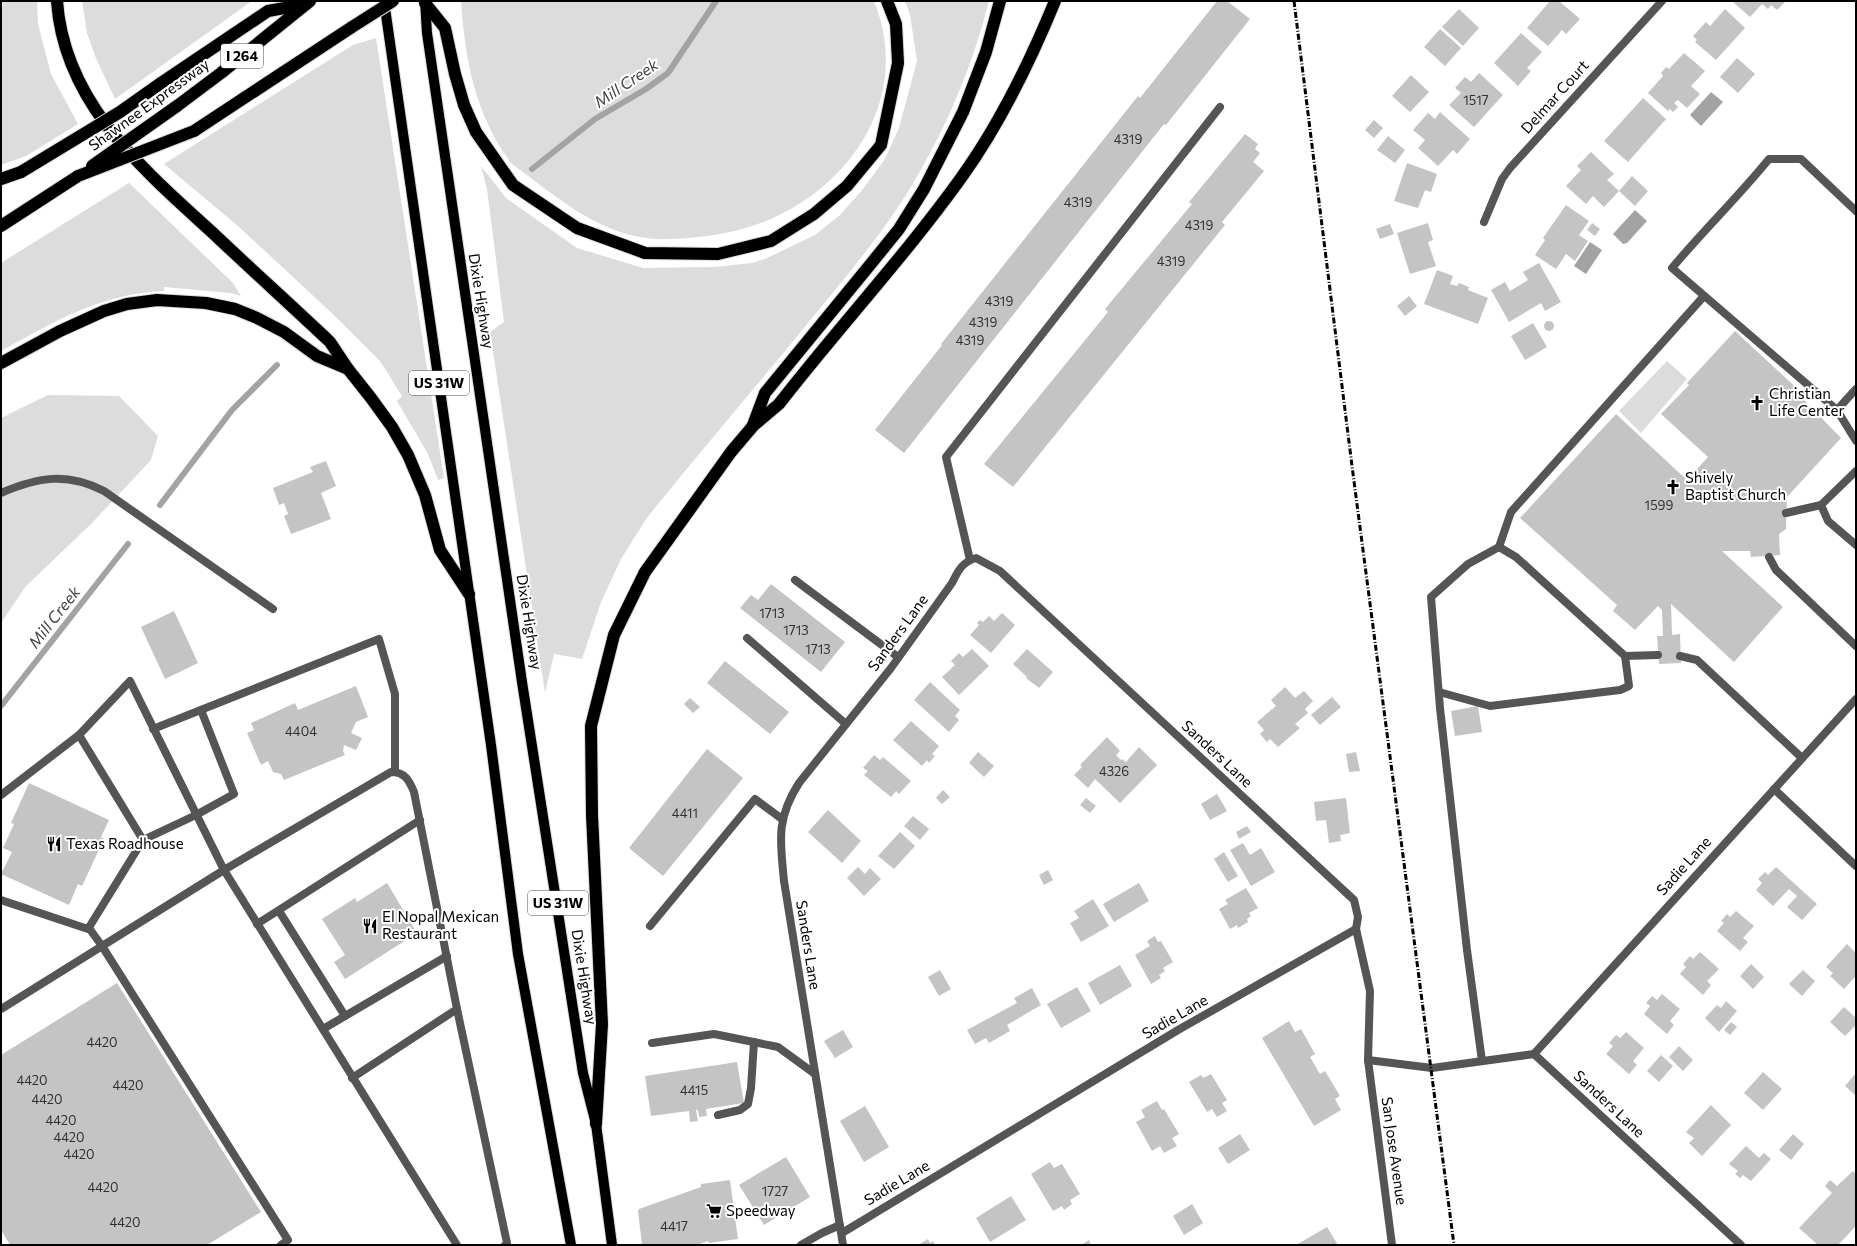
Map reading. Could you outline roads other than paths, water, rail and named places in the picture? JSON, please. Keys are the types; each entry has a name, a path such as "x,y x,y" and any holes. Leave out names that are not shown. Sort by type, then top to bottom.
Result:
{"highway":[{"path":"57,1 65,44 78,79 94,111 128,153 330,342 348,369 392,427 408,455 425,495 440,550 469,594"},
{"path":"78,176 194,131 393,1"},
{"path":"425,2 445,28 455,74 464,105 476,132 513,185 577,228 645,253 718,254 771,240 814,214 847,186 881,145 898,63 896,24 887,1"},
{"path":"753,426 764,393 899,229 924,189 964,112 986,52 1000,1"},
{"path":"596,1124 602,1024 592,815 591,726 614,635 645,572 731,452 753,426 779,404 962,177 994,126 1055,1"},
{"path":"1,179 22,172 114,116 268,11 309,2"},
{"name":"Shawnee Expressway","path":"1,226 78,176 176,106 221,73 309,2"},
{"path":"1,363 60,331 104,311 127,304 157,300 206,303 235,310 258,318 284,332 317,356 348,369"}],"main road":[{"name":"US 31W","path":"384,1 469,594 518,954 571,1245"},
{"name":"Dixie Highway","path":"425,2 428,41 520,666 584,1073 596,1124 612,1245"}],"street":[{"name":"Delmar Court","path":"1484,222 1502,179 1510,168 1662,1"},
{"path":"970,560 946,457 1220,107"},
{"path":"1856,211 1801,159 1769,159 1739,196 1697,238 1672,268 1837,410 1856,441"},
{"path":"1482,1061 1467,950 1439,692 1431,597 1468,564 1499,547 1511,512 1704,296"},
{"path":"1837,410 1856,389"},
{"path":"1786,513 1821,505 1856,470"},
{"path":"1,493 18,485 46,479 64,478 87,482 104,491 273,609"},
{"path":"1821,505 1828,521 1856,545"},
{"path":"1439,692 1490,706 1620,690 1628,686 1625,656 1516,557 1499,547"},
{"path":"1769,557 1776,570 1856,646"},
{"name":"Sanders Lane","path":"843,1245 784,881 781,850 782,819 788,800 799,783 898,657 952,583 959,568 970,560 976,558 1000,570 1237,792 1350,895 1354,900 1358,917 1356,929"},
{"path":"795,580 898,657"},
{"path":"747,638 846,724"},
{"path":"153,729 379,639 395,694 395,772"},
{"path":"1625,656 1658,655"},
{"path":"1680,656 1697,660 1802,758"},
{"path":"1,795 79,735 130,681 224,870 457,1245"},
{"name":"Sadie Lane","path":"1534,1054 1856,698"},
{"path":"89,928 143,840 196,815 234,794 201,710"},
{"path":"79,735 143,840"},
{"path":"1,1009 224,870 391,772 400,773 409,780 414,792 457,1009 495,1179 507,1243 505,1245"},
{"path":"1774,789 1856,866"},
{"path":"650,926 754,799 782,819"},
{"path":"257,924 420,820"},
{"path":"1,900 88,929 89,928 102,946 288,1240 281,1245"},
{"path":"279,911 345,1016"},
{"path":"1356,929 1370,991 1368,1060 1432,1068 1534,1054"},
{"name":"Sadie Lane","path":"801,1245 822,1233 841,1229 1178,1030 1356,929"},
{"path":"323,1029 446,956"},
{"path":"352,1078 457,1009"},
{"path":"652,1043 714,1034 778,1047 815,1074"},
{"path":"718,1115 740,1110 748,1104 751,1088 754,1042"},
{"name":"Sanders Lane","path":"1534,1054 1741,1245"},
{"name":"San Jose Avenue","path":"1368,1060 1392,1245"}],"waterway":[{"name":"Mill Creek","path":"532,169 595,119 646,89 668,73 716,1"},
{"name":"Mill Creek","path":"160,505 232,410 277,365"},
{"name":"Mill Creek","path":"1,706 128,544"}],"railway":[{"path":"1294,1 1352,466 1454,1245"}],"place":[{"name":"Christian Life Center","path":"1757,403"},
{"name":"Shively Baptist Church","path":"1673,487"},
{"name":"Texas Roadhouse","path":"54,844"},
{"name":"El Nopal Mexican Restaurant","path":"370,926"},
{"name":"Speedway","path":"714,1211"}]}
